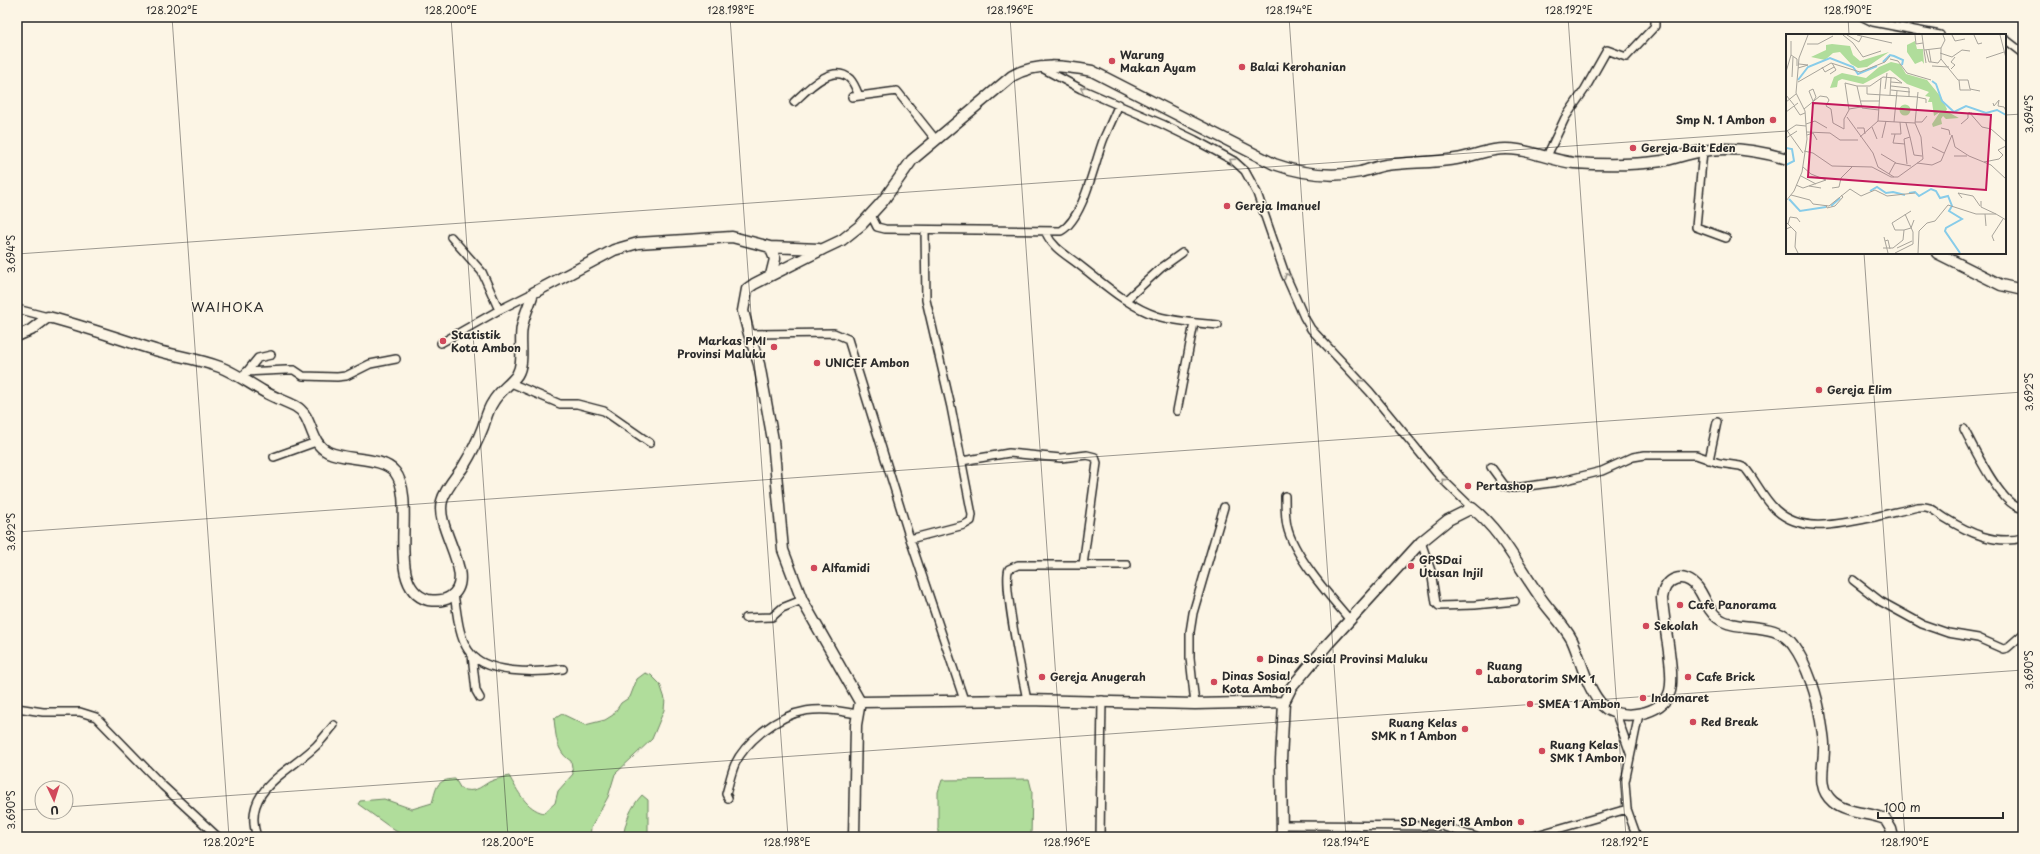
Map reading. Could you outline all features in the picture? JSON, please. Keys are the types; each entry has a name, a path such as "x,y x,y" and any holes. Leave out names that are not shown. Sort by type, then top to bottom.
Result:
{"street":[{"path":"1547,156 1565,118 1585,89 1607,50 1626,57 1655,26 1655,17"},
{"path":"1863,17 1873,22 1935,34"},
{"path":"2006,40 2023,53"},
{"path":"1040,67 1081,89 1119,104 1216,151 1234,161 1245,171 1257,193 1285,274 1311,329 1370,392 1439,476 1472,508 1484,517 1497,532 1538,595 1571,639 1591,689 1604,707 1616,714 1639,714 1657,706 1666,699 1670,692 1670,665 1662,598 1663,588 1667,582 1674,578 1683,579 1697,587 1712,612 1719,619 1731,624 1755,626 1778,632 1793,643 1812,682 1821,719 1824,746 1821,776 1827,795 1834,803 1845,809 1885,819 1893,837"},
{"path":"854,837 857,714 860,702 802,600 783,550 773,440 760,364 749,334 743,310 746,289 823,248 842,240 870,215 912,160 1012,76 1024,69 1040,67 1092,71 1274,164 1295,171 1335,175 1359,172 1385,165 1428,163 1458,159 1495,150 1524,150 1569,162 1616,164 1662,161 1703,151 1740,150 1772,154 1786,159"},
{"path":"794,102 815,82 832,75 841,75 850,80 856,97 897,91 936,140"},
{"path":"870,215 875,224 880,228 1046,232 1064,230 1075,215 1119,104"},
{"path":"1703,151 1696,227 1726,238"},
{"path":"910,539 964,525 971,520 972,515 962,461 926,300 924,230"},
{"path":"1046,232 1052,245 1107,288 1126,300 1157,316 1194,323 1218,325"},
{"path":"451,237 482,272 498,310"},
{"path":"440,343 498,310 614,250 638,243 732,237 770,246 810,250 823,248"},
{"path":"770,246 775,259 771,275"},
{"path":"1126,300 1161,268 1182,253"},
{"path":"1938,254 2001,285 2023,290"},
{"path":"17,309 84,326 159,351 210,363 244,375 304,413 316,442 320,447 335,455 384,464 395,473 399,479 402,494 403,558 409,581 418,594 431,601 449,598 454,594 460,580 459,564 444,530 441,502 475,444 491,404 511,383 519,370 522,327 533,293"},
{"path":"17,336 31,330 48,317"},
{"path":"1177,411 1194,323"},
{"path":"749,334 834,333 848,339 910,539 964,700"},
{"path":"244,375 258,358 271,354"},
{"path":"244,375 294,370 303,376 337,377 346,376 370,364 396,359"},
{"path":"511,383 560,404 577,404 604,411 650,444"},
{"path":"1709,460 1717,422"},
{"path":"1964,429 1999,490 2016,507 2023,508"},
{"path":"274,457 316,442"},
{"path":"962,461 1009,453 1061,458 1087,455 1095,457 1097,463 1083,565"},
{"path":"1491,467 1505,486 1514,488 1558,482 1602,471 1633,457 1645,455 1696,455 1709,460 1745,468 1763,496 1776,510 1790,519 1804,523 1817,526 1839,524 1928,506 1944,518 1987,538 2006,541 2023,538"},
{"path":"1285,496 1287,527 1292,541 1333,601 1350,620"},
{"path":"1195,704 1190,658 1191,626 1214,535 1224,507"},
{"path":"1282,837 1284,702 1291,688 1421,542 1448,520 1472,508"},
{"path":"1421,542 1431,571 1436,603 1439,606 1475,605 1515,600"},
{"path":"1027,700 1009,597 1007,571 1012,566 1018,565 1127,565"},
{"path":"1853,580 1889,606 1938,630 1969,636 2003,649 2007,648 2023,634"},
{"path":"454,594 464,642 472,655 476,691 480,698"},
{"path":"745,618 772,617 782,608 802,600"},
{"path":"472,655 500,668 523,672 563,669"},
{"path":"860,702 964,700 1102,700 1195,704 1284,702"},
{"path":"1100,837 1102,700"},
{"path":"17,708 43,712 80,712 96,717 163,786 218,837"},
{"path":"728,798 726,794 735,765 741,753 752,741 777,721 788,715 807,711 834,710 857,714"},
{"path":"1616,714 1630,753"},
{"path":"1637,837 1626,809 1625,782 1639,714"},
{"path":"257,837 254,829 254,813 256,802 263,791 279,774 315,747 334,726"},
{"path":"1530,837 1626,809"},
{"path":"1282,825 1441,826 1476,837"}],"green space":[{"path":"645,673 651,675 660,684 665,699 664,710 652,739 615,774 608,797 591,828 590,837 407,837 394,830 358,804 360,801 384,799 412,809 432,803 436,788 444,781 455,779 461,789 473,790 494,780 509,776 523,799 532,808 544,813 555,803 558,791 573,774 571,761 562,753 558,743 554,719 562,714 585,725 605,720 613,715 621,703 630,697 637,679"},
{"path":"1029,779 1032,791 1031,837 938,837 938,792 942,780"},
{"path":"642,795 648,800 648,837 623,837 629,814"}],"place":[{"name":"Warung Makan Ayam","path":"1112,61"},
{"name":"Balai Kerohanian","path":"1242,67"},
{"name":"Smp N. 1 Ambon","path":"1773,120"},
{"name":"Gereja Bait Eden","path":"1633,148"},
{"name":"Gereja Imanuel","path":"1227,206"},
{"name":"Statistik Kota Ambon","path":"443,341"},
{"name":"Markas PMI Provinsi Maluku","path":"774,347"},
{"name":"UNICEF Ambon","path":"817,363"},
{"name":"Gereja Elim","path":"1819,390"},
{"name":"Pertashop","path":"1468,486"},
{"name":"GPSDai Utusan Injil","path":"1411,566"},
{"name":"Alfamidi","path":"814,568"},
{"name":"Cafe Panorama","path":"1680,605"},
{"name":"Sekolah","path":"1646,626"},
{"name":"Dinas Sosial Provinsi Maluku","path":"1260,659"},
{"name":"Ruang Laboratorim SMK 1","path":"1479,672"},
{"name":"Gereja Anugerah","path":"1042,677"},
{"name":"Cafe Brick","path":"1688,677"},
{"name":"Dinas Sosial Kota Ambon","path":"1214,682"},
{"name":"Indomaret","path":"1643,698"},
{"name":"SMEA 1 Ambon","path":"1530,704"},
{"name":"Red Break","path":"1693,722"},
{"name":"Ruang Kelas SMK n 1 Ambon","path":"1465,729"},
{"name":"Ruang Kelas SMK 1 Ambon","path":"1542,751"},
{"name":"SD Negeri 18 Ambon","path":"1521,822"}],"district":[{"name":"WAIHOKA","path":"228,307"}]}
